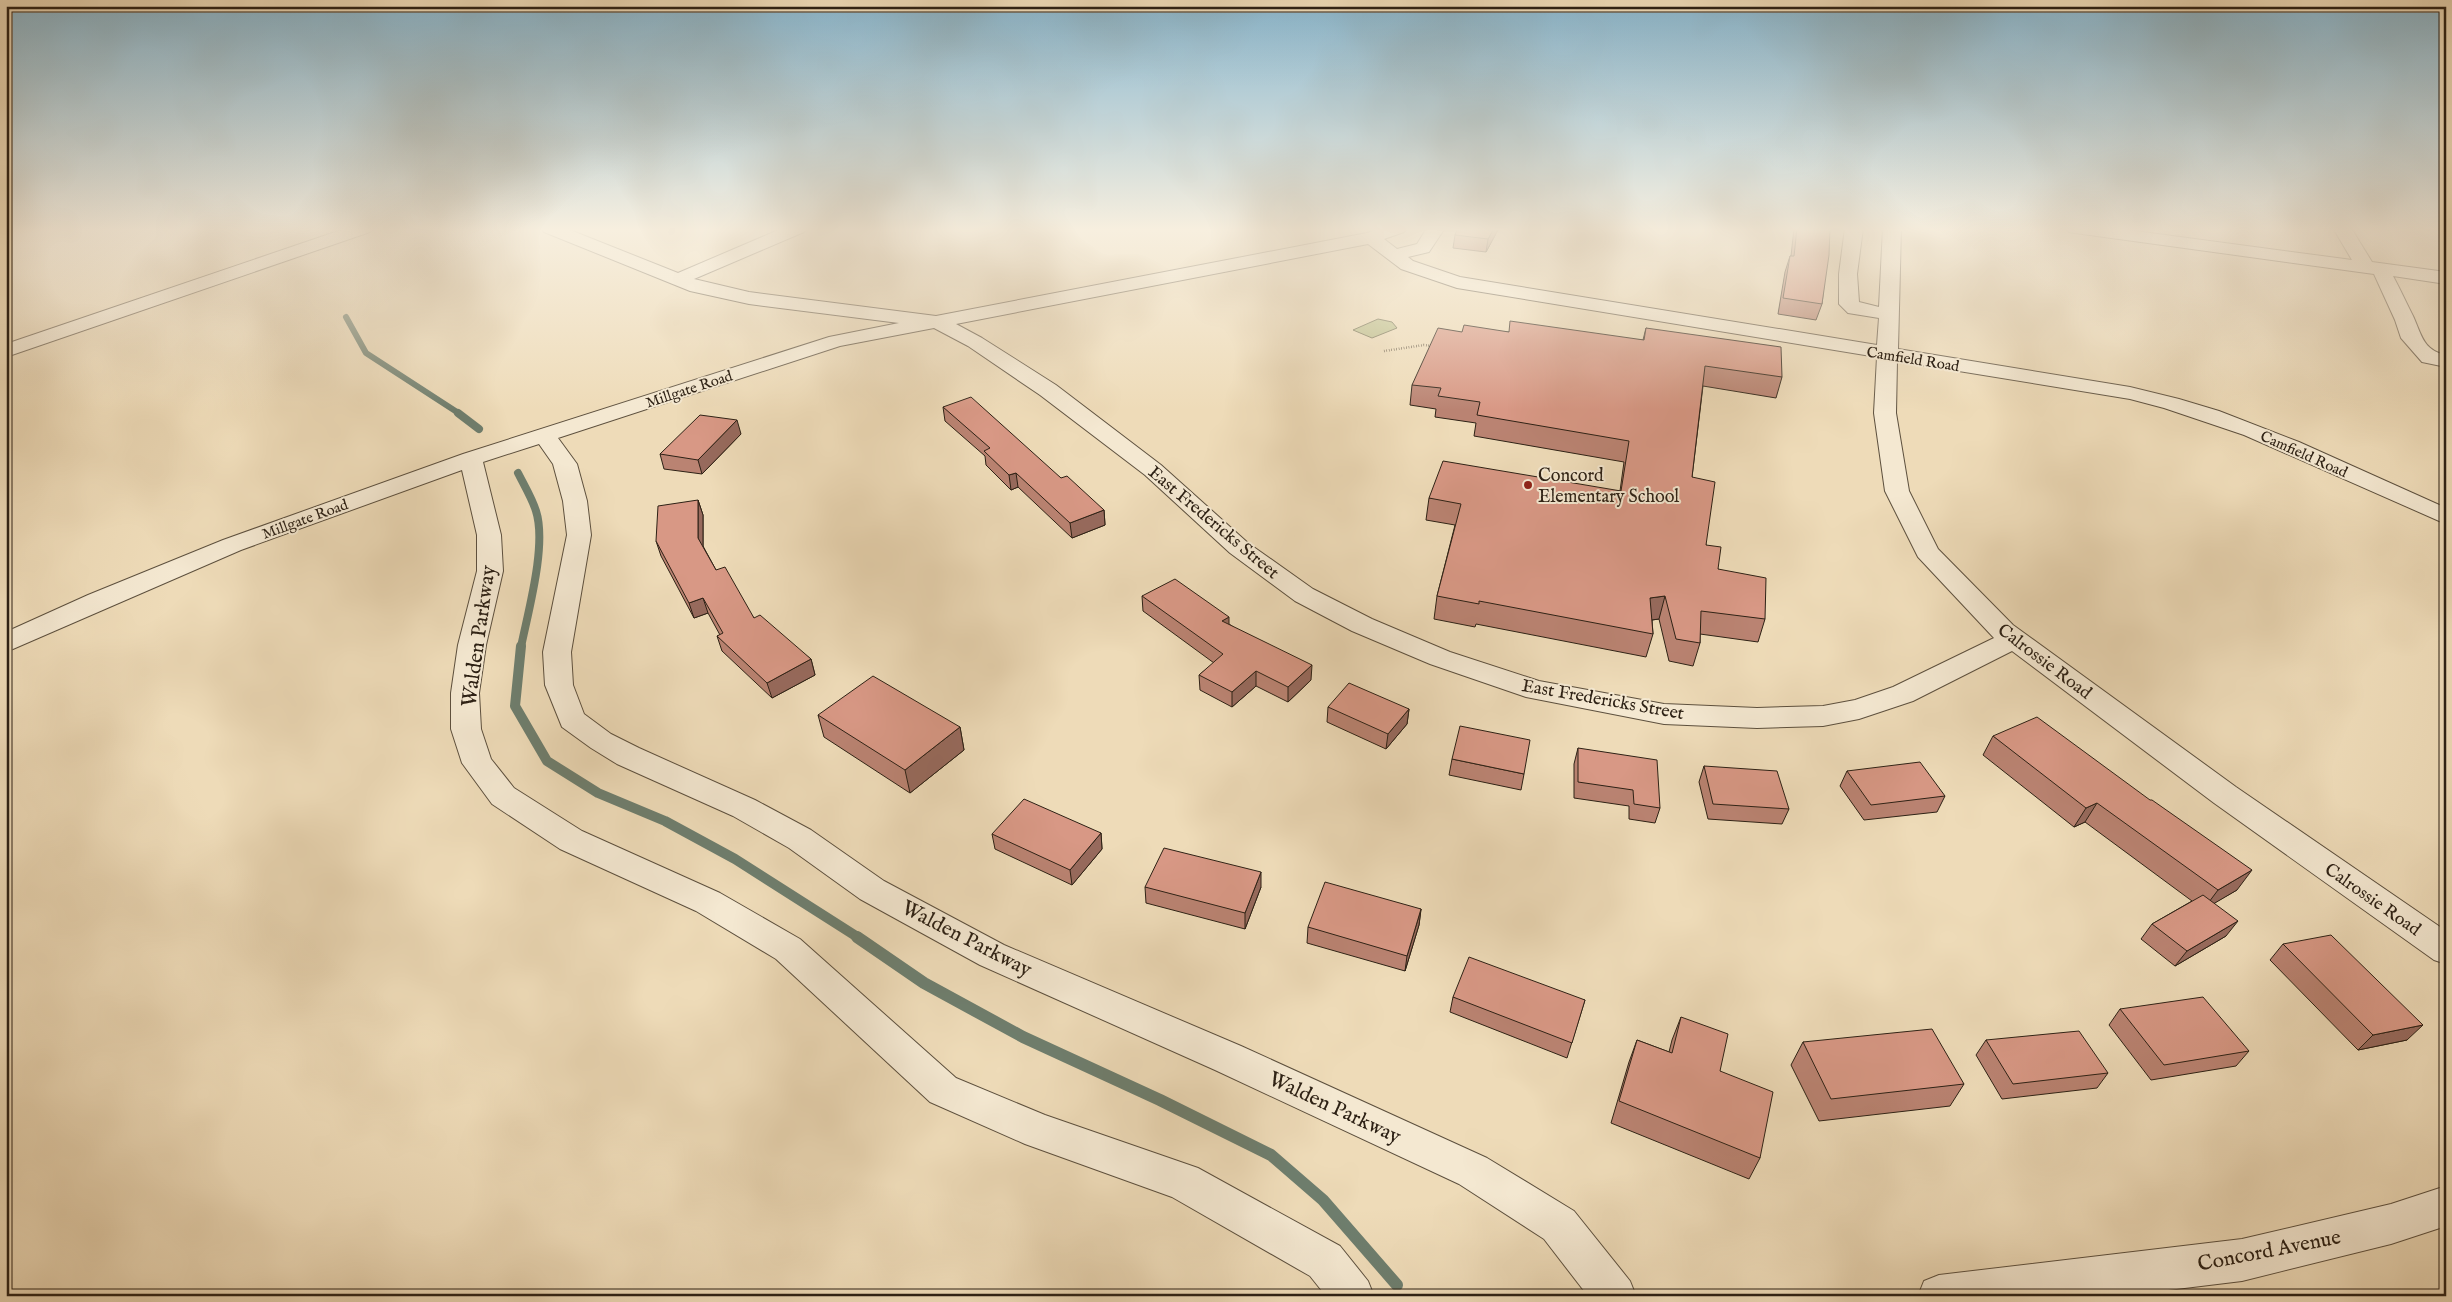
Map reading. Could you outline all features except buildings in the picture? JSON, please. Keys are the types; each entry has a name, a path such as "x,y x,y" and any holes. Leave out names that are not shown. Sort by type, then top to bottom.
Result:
{"street":[{"path":"6,351 187,289"},
{"name":"East Fredericks Street","path":"705,289 749,298 938,322 975,342 1048,390 1153,470 1239,548 1304,595 1362,625 1440,658 1536,690 1664,714 1757,718 1823,716 1859,709 1903,694 2014,639"},
{"name":"Millgate Road","path":"6,643 97,601 232,545 471,459 836,341 1109,289"},
{"name":"Camfield Road","path":"1499,289 1887,355 2130,393 2172,402 2230,422 2446,517"},
{"path":"1849,289 1849,304 1855,309 1888,314"},
{"name":"Calrossie Road","path":"1889,289 1885,413 1897,491 1927,552 2003,632 2225,795 2446,950"},
{"path":"2386,289 2405,320 2408,334 2429,358 2446,361"},
{"name":"Walden Parkway","path":"545,436 564,464 575,501 579,535 557,652 559,685 572,720 600,741 628,756 744,808 800,839 872,890 992,954 1228,1058 1473,1171 1559,1225 1615,1296"},
{"name":"Walden Parkway","path":"471,459 489,535 490,571 472,645 465,693 466,728 477,763 503,796 571,840 708,902 788,949 943,1090 1040,1131 1184,1182 1325,1261 1353,1296"},
{"name":"Concord Avenue","path":"1940,1296 2242,1260 2391,1224 2446,1206"}],"path":[{"path":"1384,351 1424,345 1442,347"}],"green space":[{"path":"1378,319 1392,322 1397,328 1372,338 1353,330"}],"waterway":[{"path":"346,317 366,353 460,414"},
{"path":"458,413 479,429"},
{"path":"518,473 530,496 539,525 538,560 521,647"},
{"path":"521,646 515,706 547,761 598,793 665,821 735,859 859,938"},
{"path":"857,937 924,983 1023,1037 1160,1100 1271,1155 1323,1200 1397,1285"}],"place":[{"name":"Concord Elementary School","path":"1528,485"}]}
